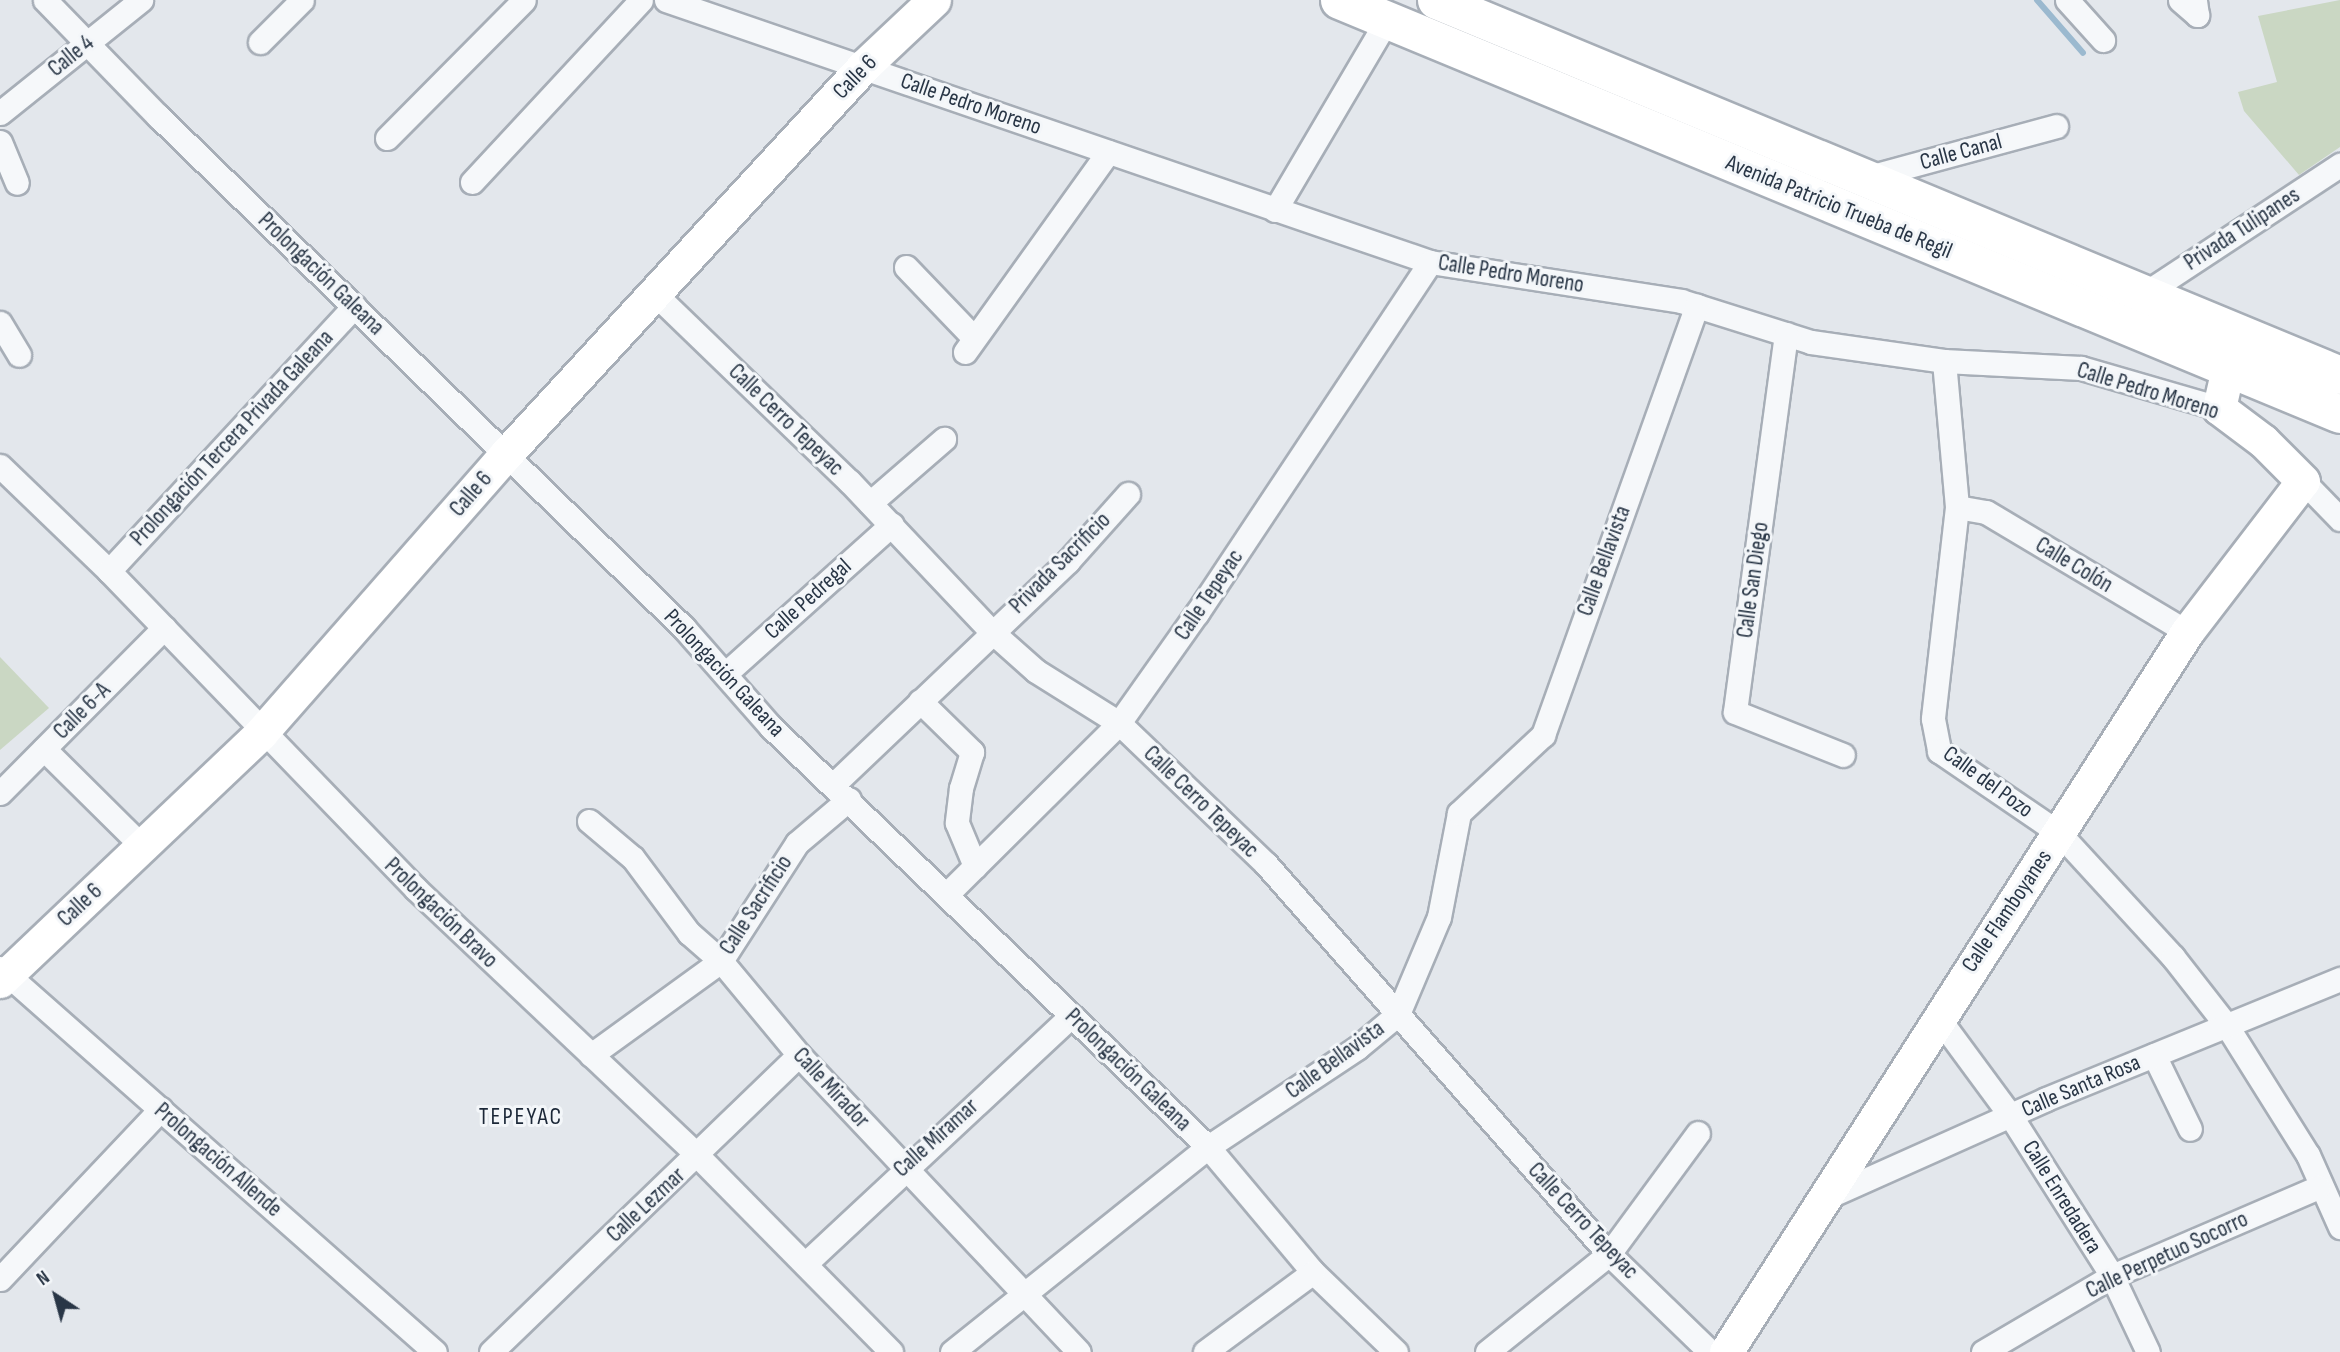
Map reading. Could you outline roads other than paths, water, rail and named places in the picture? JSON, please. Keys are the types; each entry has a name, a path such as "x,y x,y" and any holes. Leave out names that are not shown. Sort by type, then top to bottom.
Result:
{"main road":[{"name":"Avenida Patricio Trueba de Regil","path":"1339,0 2340,414"},
{"name":"Avenida Patricio Trueba de Regil","path":"1436,0 2340,375"}],"street":[{"name":"Prolongación Galeana","path":"45,0 684,628 771,727 1208,1147 1313,1272 1396,1352"},
{"name":"Calle 4","path":"0,113 141,0"},
{"path":"260,42 302,0"},
{"path":"387,138 524,0"},
{"path":"472,182 641,0"},
{"name":"Calle Pedro Moreno","path":"666,0 1430,262 1697,306 1786,334 1944,361 2081,368 2219,408 2263,441 2337,511"},
{"name":"Calle 6","path":"2,974 261,733 507,453 864,66 934,0"},
{"path":"2067,0 2103,40"},
{"path":"2180,0 2197,15 2195,0"},
{"path":"1275,210 1387,20"},
{"name":"Calle Canal","path":"1865,178 2056,126"},
{"path":"0,142 17,183"},
{"path":"906,267 970,345 1108,152"},
{"name":"Privada Tulipanes","path":"2144,294 2340,164"},
{"name":"Calle Tepeyac","path":"946,895 1119,723 1197,613 1430,262"},
{"name":"Calle Cerro Tepeyac","path":"654,293 892,524 990,631 1035,670 1119,723 1266,864 1609,1254 1710,1352"},
{"name":"Prolongación Tercera Privada Galeana","path":"110,571 354,306"},
{"name":"Calle Bellavista","path":"952,1352 1208,1147 1357,1048 1398,1014 1439,917 1459,813 1543,735 1697,306"},
{"path":"0,323 19,355"},
{"name":"Calle San Diego","path":"1786,334 1735,712 1843,755"},
{"name":"Calle del Pozo","path":"1944,361 1957,507 1933,719 1939,751 2059,833 2173,957 2227,1026 2308,1156 2319,1187 2340,1227"},
{"path":"2219,408 2228,368"},
{"path":"870,503 944,439"},
{"name":"Prolongación Bravo","path":"0,466 110,571 261,733 416,890 698,1156 891,1352"},
{"name":"Calle Flamboyanes","path":"1726,1352 1937,1016 2059,833 2187,632 2304,481"},
{"name":"Privada Sacrificio","path":"990,631 1068,561 1128,494"},
{"name":"Calle Colón","path":"1957,507 1986,512 2187,632"},
{"name":"Calle Pedregal","path":"725,674 892,524"},
{"name":"Calle 6-A","path":"0,793 163,628"},
{"name":"Calle Sacrificio","path":"591,1055 721,961 797,843 920,701 990,631"},
{"path":"920,701 972,752 961,788 957,823 975,866"},
{"path":"44,749 142,846"},
{"name":"Calle Mirador","path":"589,821 633,858 689,933 721,961 799,1055 1079,1352"},
{"name":"Prolongación Allende","path":"2,974 161,1109 435,1352"},
{"name":"Calle Santa Rosa","path":"1825,1198 2010,1115 2340,979"},
{"name":"Calle Miramar","path":"805,1264 904,1166 1071,1016"},
{"name":"Calle Enredadera","path":"1937,1016 2010,1115 2112,1276 2148,1352"},
{"name":"Calle Lezmar","path":"491,1352 698,1156 799,1055"},
{"path":"2154,1055 2190,1129"},
{"path":"0,1279 161,1109"},
{"path":"1487,1352 1609,1254 1698,1133"},
{"name":"Calle Perpetuo Socorro","path":"1983,1352 2112,1276 2319,1187"},
{"path":"1205,1352 1313,1272"}],"waterway":[{"path":"2037,0 2083,53"}],"district":[{"name":"TEPEYAC","path":"521,1117"}]}
